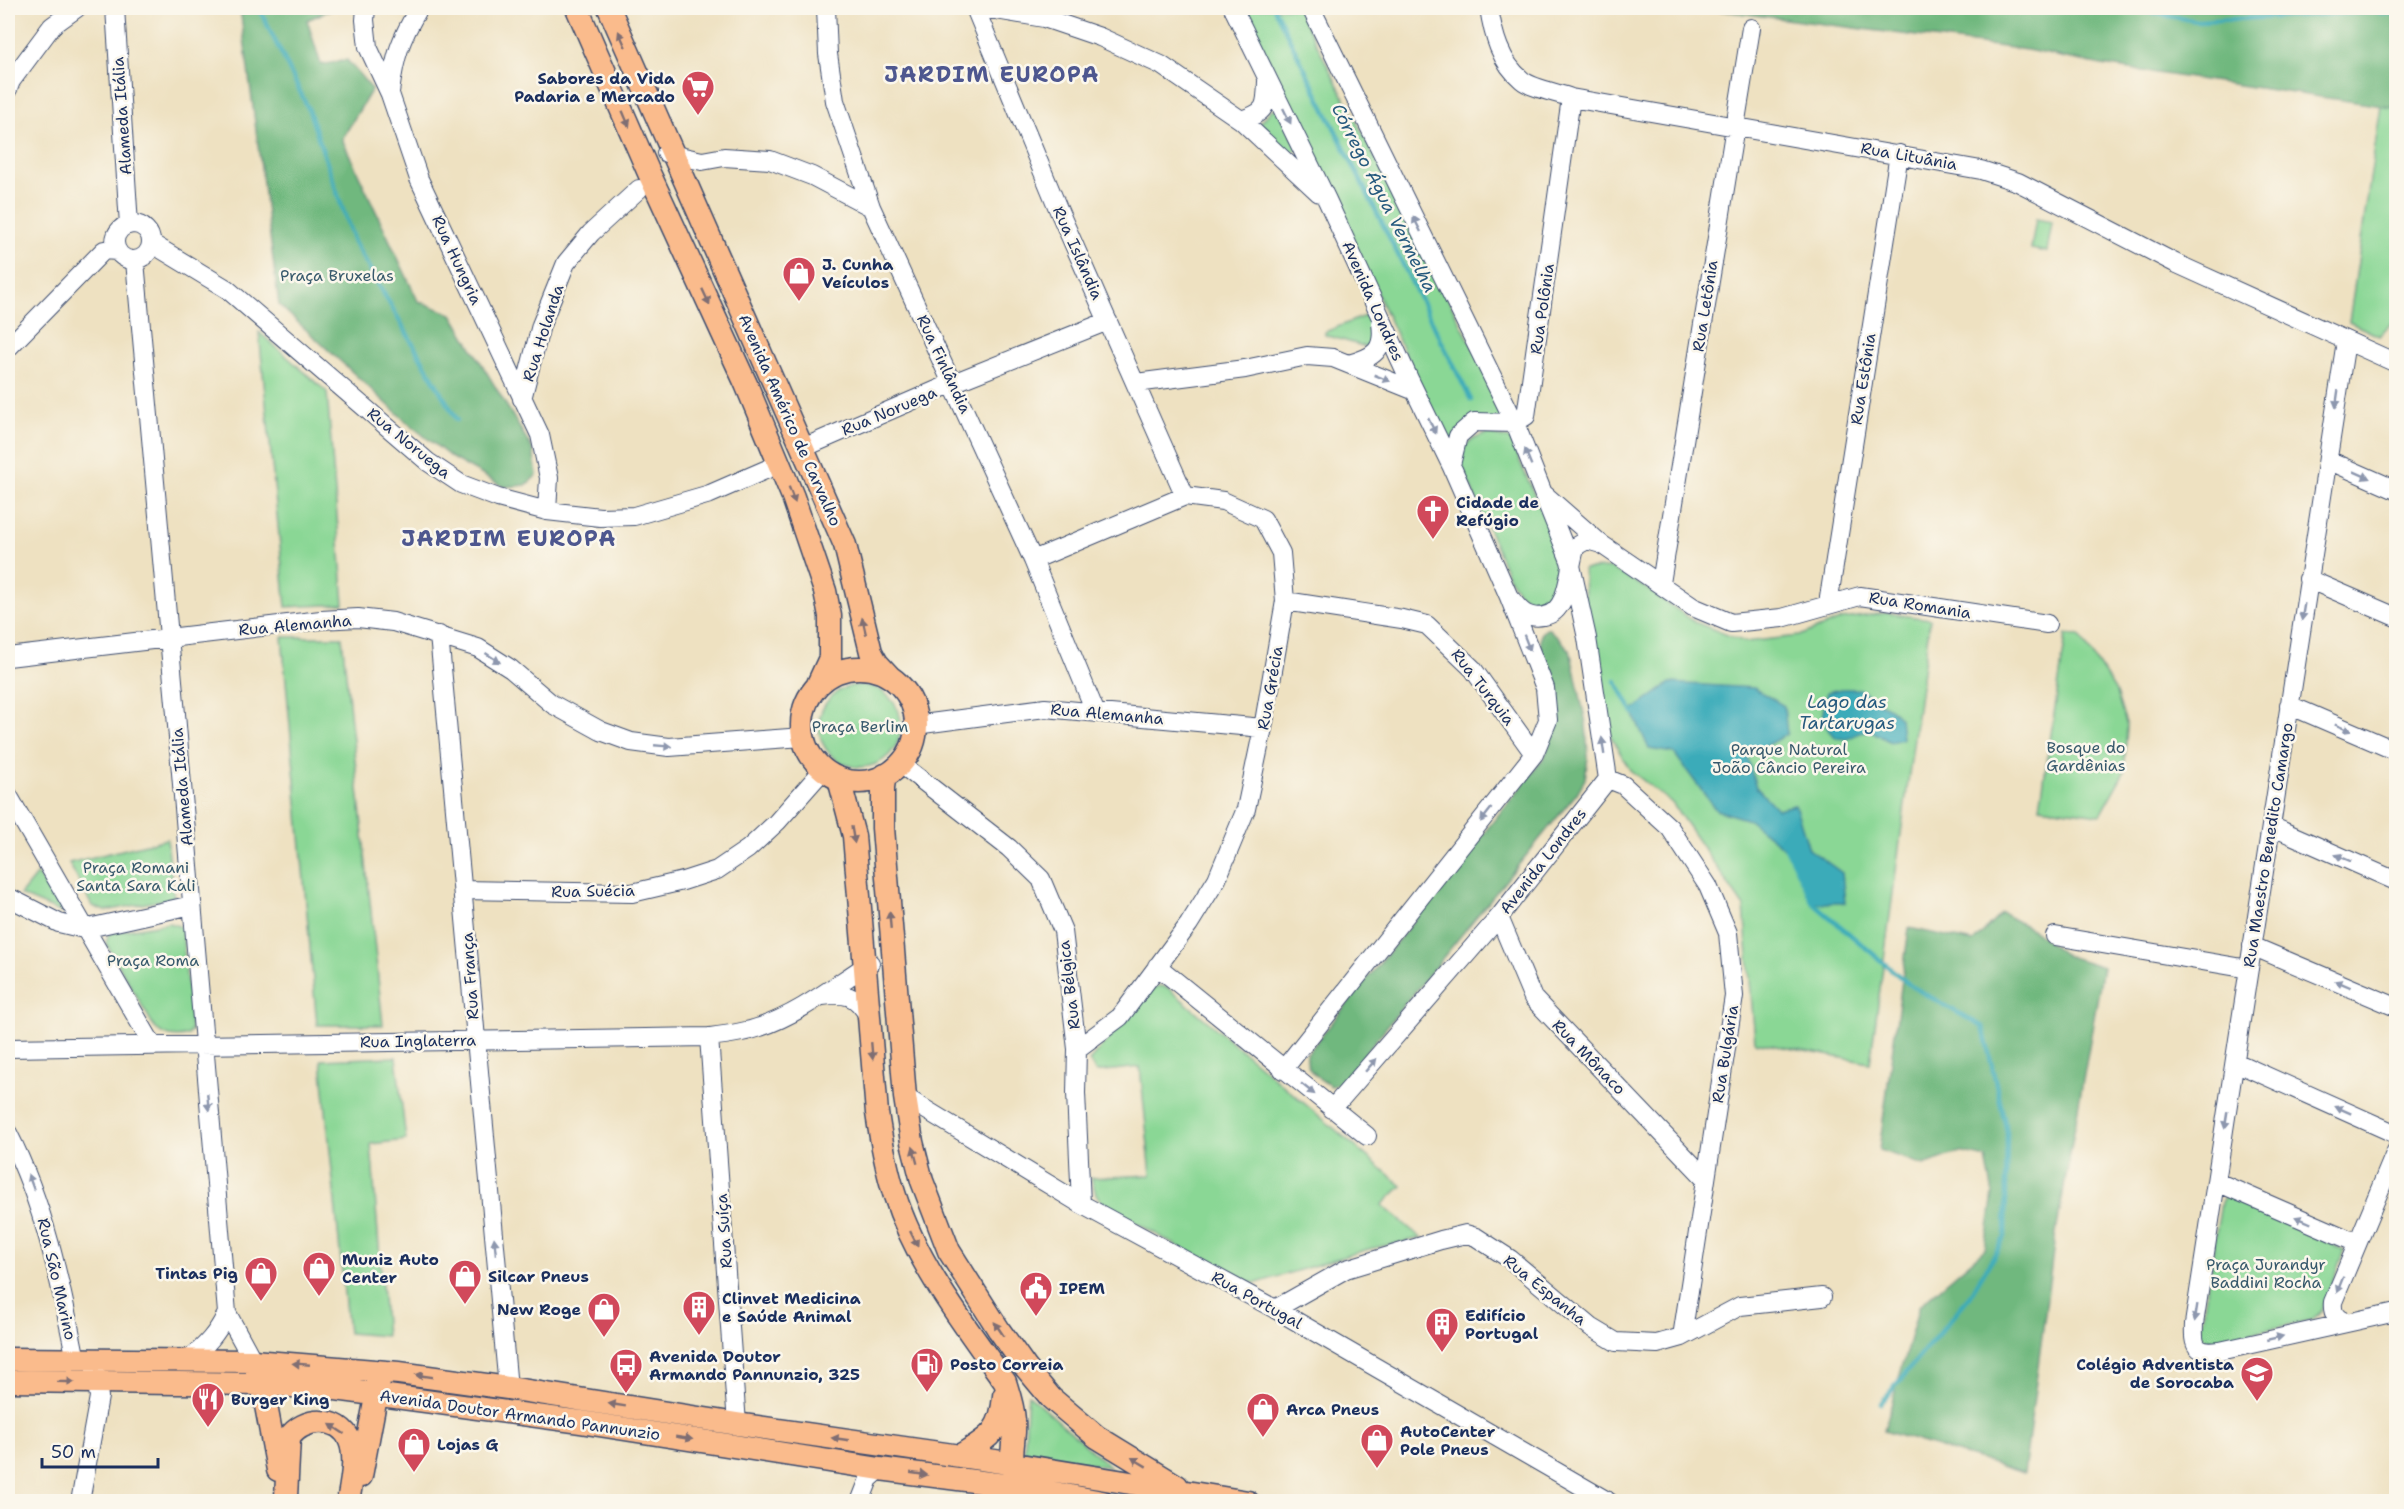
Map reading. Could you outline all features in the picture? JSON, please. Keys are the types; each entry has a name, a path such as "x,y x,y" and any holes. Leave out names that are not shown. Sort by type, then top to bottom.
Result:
{"main road":[{"name":"Avenida Américo de Carvalho","path":"578,8 646,178 746,384 793,497 825,591 831,616 830,658 818,684"},
{"name":"Avenida Américo de Carvalho","path":"609,8 845,545 871,652 877,663 890,677"},
{"path":"646,178 659,181 668,180 675,175 673,158"},
{"path":"1028,1488 1018,1479 1011,1463 1015,1422 1012,1402 1005,1382 929,1270 911,1236 895,1195 884,1155 877,1113 868,1016 873,976 883,828 883,787 893,770 910,753 915,725 910,701 902,687 890,677 881,671 853,668 840,670 818,684 807,700 802,719 803,737 809,753 831,774 854,836 873,976 905,1097 912,1142 922,1181 949,1251 1026,1368 1051,1398 1097,1437 1189,1493"},
{"path":"831,774 862,782 893,770"},
{"name":"Avenida Doutor Armando Pannunzio","path":"8,1359 253,1361 381,1371 960,1455 1248,1502"},
{"path":"253,1361 262,1384 279,1475 286,1499"},
{"path":"355,1502 381,1371"},
{"name":"Avenida Doutor Armando Pannunzio","path":"8,1381 262,1384 377,1394 1028,1488 1089,1500"},
{"path":"960,1455 995,1430 1002,1417 1005,1382"},
{"path":"286,1499 289,1438 293,1432 310,1422 322,1422 335,1426 351,1441 354,1472 348,1502"}],"street":[{"path":"8,89 11,81 52,26 77,8"},
{"name":"Alameda Itália","path":"115,8 129,225"},
{"name":"Rua Hungria","path":"366,8 368,47 390,94 419,179 540,435 549,478 547,511"},
{"path":"390,94 394,58 405,31 419,8"},
{"name":"Rua Finlândia","path":"826,8 828,54 835,101 871,207 1033,560 1095,711"},
{"name":"Rua Islândia","path":"975,8 1059,211 1185,496"},
{"path":"984,8 1044,18 1100,37 1161,64 1241,120 1328,200"},
{"name":"Avenida Londres","path":"1233,8 1328,200 1415,392 1451,465 1509,597 1545,688 1548,720 1534,754 1283,1070"},
{"path":"1311,8 1515,423 1570,561 1587,638 1608,779"},
{"name":"Rua Lituânia","path":"1489,8 1493,35 1505,61 1522,81 1571,98 1981,170 2018,182 2175,263 2397,363"},
{"name":"Rua Letônia","path":"1661,583 1751,28"},
{"path":"1241,120 1258,115 1266,105 1268,81"},
{"name":"Rua Polônia","path":"1515,423 1526,417 1529,404 1571,98"},
{"name":"Rua Estônia","path":"1828,604 1899,154"},
{"path":"673,158 702,161 724,157 770,160 812,176 871,207"},
{"path":"693,199 693,177 702,161"},
{"name":"Rua Holanda","path":"522,399 542,325 566,263 591,233 646,178"},
{"path":"134,224 148,232 151,243 145,257 135,261 124,259 117,251 115,240 119,230 134,224"},
{"name":"Rua Noruega","path":"151,243 227,289 436,467 461,484 498,498 547,511 600,517 634,516 710,494 779,464"},
{"path":"8,348 104,250 117,251"},
{"name":"Alameda Itália","path":"135,261 227,1313 253,1361"},
{"path":"1348,364 1368,358 1377,351 1383,340 1380,315"},
{"name":"Rua Noruega","path":"803,448 953,383 1108,321"},
{"name":"Rua Maestro Benedito Camargo","path":"2346,341 2193,1342 2198,1348 2207,1352 2220,1351 2346,1322"},
{"path":"1136,383 1245,369 1307,356 1333,358 1415,392"},
{"path":"1451,465 1458,436 1474,422 1515,423"},
{"path":"2328,460 2397,490"},
{"name":"Rua Romania","path":"1541,491 1601,544 1693,607 1731,623 1782,618 1860,596 2047,624"},
{"path":"1033,560 1185,496"},
{"name":"Rua Grécia","path":"1077,1050 1120,1017 1189,924 1217,879 1246,809 1263,728 1285,601 1281,553 1263,519 1223,501 1185,496"},
{"path":"1570,561 1575,546 1587,540 1601,544"},
{"name":"Avenida Londres","path":"1509,597 1523,613 1531,616 1549,615 1564,601 1570,561"},
{"path":"2308,579 2397,617"},
{"name":"Rua Turquia","path":"1285,601 1428,625 1473,669 1534,754"},
{"name":"Rua Alemanha","path":"8,657 321,620 358,618 393,622 478,648 511,669 552,704 601,731 631,742 669,747 803,737"},
{"name":"Rua França","path":"440,635 508,1388"},
{"path":"2289,705 2397,751"},
{"name":"Rua Alemanha","path":"915,725 1045,708 1263,728"},
{"name":"Rua Bélgica","path":"893,770 1009,848 1041,879 1063,931 1077,1050 1076,1093 1081,1204"},
{"name":"Rua Suécia","path":"463,890 632,893 683,881 717,870 748,849 831,774"},
{"name":"Avenida Londres","path":"1332,1109 1499,917 1608,779"},
{"name":"Rua Bulgária","path":"1608,779 1623,785 1670,828 1708,886 1728,933 1734,996 1682,1337"},
{"path":"8,795 152,1044"},
{"path":"2271,826 2397,881"},
{"path":"8,897 59,923 84,929 192,905"},
{"name":"Rua Mônaco","path":"1499,917 1533,998 1706,1179"},
{"path":"2055,936 2249,969"},
{"path":"2252,946 2397,1007"},
{"path":"1157,966 1367,1136"},
{"name":"Rua Inglaterra","path":"820,996 840,993 873,976"},
{"name":"Rua Inglaterra","path":"8,1048 203,1043 709,1037 762,1027 820,996 873,976"},
{"path":"840,993 857,1000 868,1016"},
{"name":"Rua Suíça","path":"709,1037 737,1424"},
{"path":"2235,1062 2397,1134"},
{"name":"Rua Portugal","path":"905,1097 1081,1204 1275,1309 1609,1502"},
{"name":"Rua São Marino","path":"8,1133 26,1168 49,1233 83,1360 98,1382"},
{"path":"2397,1151 2333,1302 2335,1315 2339,1320 2346,1322 2397,1311"},
{"path":"2217,1182 2357,1243"},
{"name":"Rua Espanha","path":"1275,1309 1346,1269 1466,1234 1476,1237 1510,1259 1591,1327 1616,1342 1657,1344 1682,1337 1740,1306 1822,1297"},
{"path":"188,1360 207,1345 219,1331 227,1313"},
{"path":"80,1502 99,1397 98,1382"},
{"path":"860,1502 869,1479 880,1468"}],"green space":[{"name":"Praça Bruxelas","path":"240,8 335,8 307,20 321,65 347,60 372,89 342,139 418,301 452,314 533,450 537,475 526,485 504,487 452,458 409,424 279,305"},
{"path":"1244,8 1298,8 1511,421 1472,421 1450,450"},
{"path":"1699,8 2396,8 2396,108 2102,65 2027,50"},
{"path":"2381,106 2393,108 2396,111 2396,318 2379,336 2349,322"},
{"path":"1272,109 1279,110 1299,149 1288,154 1254,124 1261,122"},
{"path":"2036,219 2052,222 2047,252 2031,249"},
{"path":"1367,315 1376,338 1370,348 1325,335 1325,332"},
{"path":"259,332 327,392 344,604 286,607"},
{"path":"1488,434 1510,439 1563,560 1560,586 1548,598 1532,601 1519,593 1509,578 1462,466 1465,448 1468,444 1475,438"},
{"name":"Parque Natural João Câncio Pereira","path":"1611,568 1644,587 1695,622 1745,642 1799,636 1842,619 1886,613 1930,619 1870,1063 1755,1042 1744,907 1672,803 1630,770 1610,735 1585,603 1584,569"},
{"path":"1548,628 1570,650 1586,723 1588,757 1585,779 1577,793 1340,1084 1331,1086 1310,1070 1307,1054 1544,758 1558,716 1556,693 1541,651 1541,633"},
{"name":"Bosque do Gardênias","path":"2066,635 2080,636 2115,690 2127,726 2124,772 2100,815 2040,807"},
{"path":"282,637 342,637 383,1025 317,1025"},
{"name":"Praça Berlim","path":"860,685 876,688 889,697 898,710 901,726 898,742 889,755 876,764 860,767 844,764 831,755 822,742 819,726 822,710 831,697 844,688"},
{"name":"Praça Romani Santa Sara Kali","path":"167,839 174,898 105,911 92,906 69,863"},
{"path":"37,874 65,914 20,895"},
{"path":"2002,913 2035,931 2065,955 2103,967 2054,1244 2024,1473 1884,1431 1919,1306 1985,1249 1993,1194 1986,1158 1960,1152 1924,1165 1879,1150 1909,928 1973,942"},
{"name":"Praça Roma","path":"169,923 182,927 191,1030 188,1035 179,1037 166,1035 155,1028 106,943 109,933"},
{"path":"1154,987 1168,988 1402,1186 1382,1205 1421,1238 1369,1249 1257,1283 1239,1281 1103,1204 1096,1194 1091,1178 1151,1175 1140,1067 1096,1072 1089,1061"},
{"path":"396,1057 406,1140 371,1144 386,1336 348,1333 321,1060"},
{"name":"Praça Jurandyr Baddini Rocha","path":"2224,1197 2344,1250 2322,1310 2311,1320 2218,1340 2206,1340 2200,1333 2221,1202"},
{"path":"1028,1394 1110,1467 1024,1455"}],"water":[{"path":"1670,683 1754,688 1784,706 1787,734 1747,756 1756,787 1777,809 1795,805 1809,849 1842,873 1845,903 1813,903 1789,852 1749,820 1716,810 1674,753 1649,749 1632,711"},
{"name":"Lago das Tartarugas","path":"1860,689 1877,702 1890,708 1900,718 1902,739 1890,742 1872,731 1859,733 1847,739 1837,738 1829,731 1822,718 1827,692"}],"waterway":[{"path":"259,8 308,108 354,242 457,420"},
{"name":"Córrego Água Vermelha","path":"1274,8 1471,400"},
{"path":"2125,8 2197,21 2374,12 2396,14"},
{"name":"Córrego Água Vermelha","path":"1616,681 1632,711 1636,714"},
{"name":"Córrego Água Vermelha","path":"1786,848 1813,903 1911,986 1983,1027 2007,1132 2005,1237 1969,1297 1881,1403"}],"place":[{"name":"Sabores da Vida Padaria e Mercado","path":"698,116"},
{"name":"J. Cunha Veículos","path":"799,302"},
{"name":"Cidade de Refúgio","path":"1433,540"},
{"name":"Muniz Auto Center","path":"319,1297"},
{"name":"Tintas Pig","path":"261,1302"},
{"name":"Silcar Pneus","path":"465,1305"},
{"name":"IPEM","path":"1036,1317"},
{"name":"Clinvet Medicina e Saúde Animal","path":"699,1336"},
{"name":"New Roge","path":"604,1338"},
{"name":"Edifício Portugal","path":"1442,1353"},
{"name":"Posto Correia","path":"927,1393"},
{"name":"Avenida Doutor Armando Pannunzio, 325","path":"626,1394"},
{"name":"Colégio Adventista de Sorocaba","path":"2257,1402"},
{"name":"Burger King","path":"208,1428"},
{"name":"Arca Pneus","path":"1263,1438"},
{"name":"AutoCenter Pole Pneus","path":"1377,1469"},
{"name":"Lojas G","path":"414,1473"}],"district":[{"name":"JARDIM EUROPA","path":"992,74"},
{"name":"JARDIM EUROPA","path":"509,538"}]}
